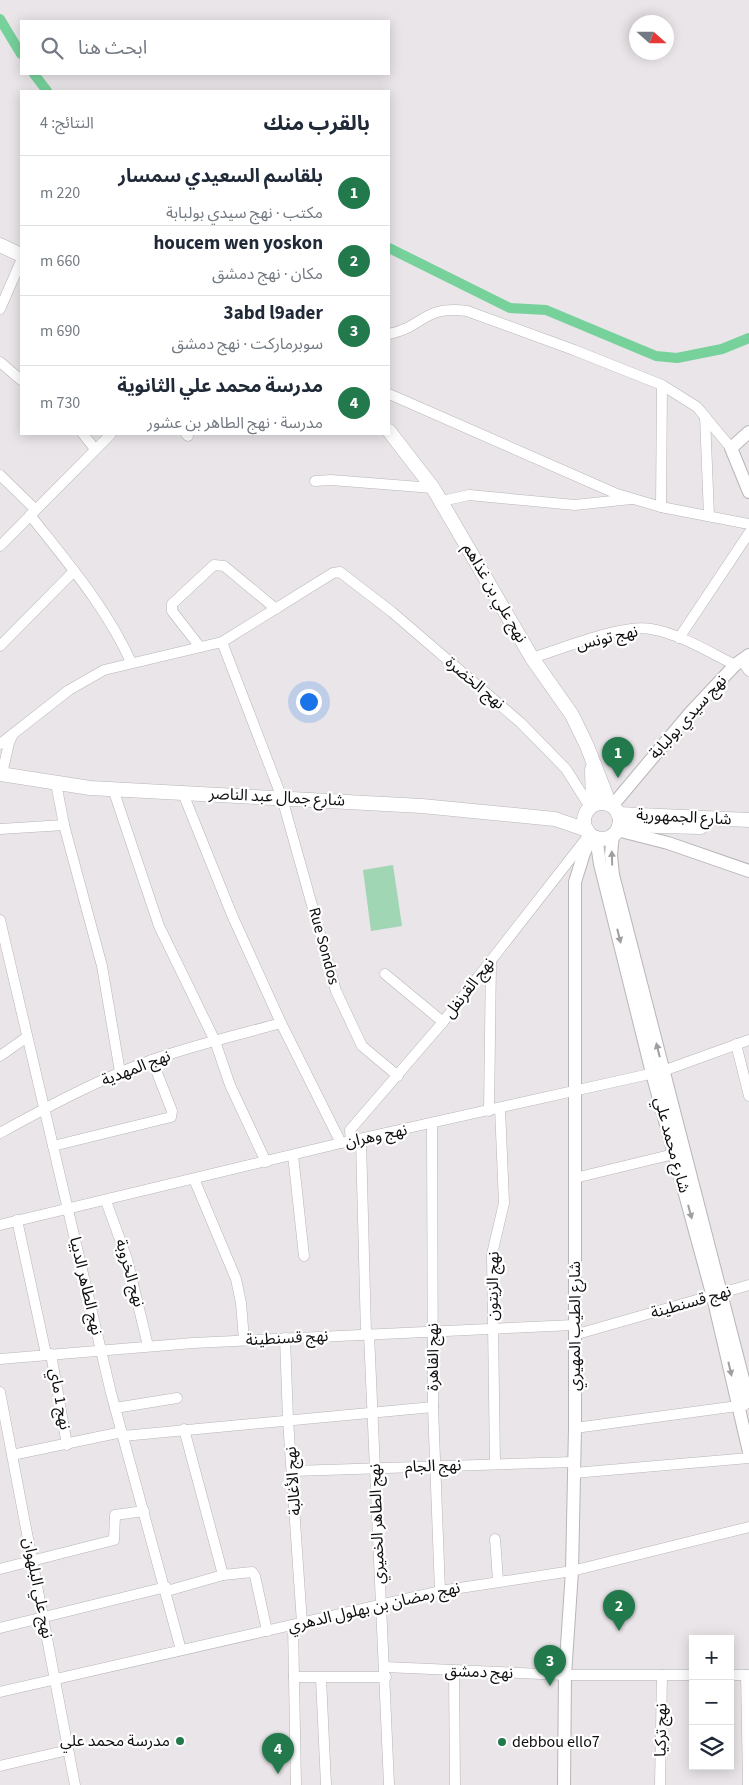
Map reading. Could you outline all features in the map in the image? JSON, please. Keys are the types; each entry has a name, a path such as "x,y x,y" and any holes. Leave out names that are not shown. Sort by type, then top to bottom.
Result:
{"main road":[{"path":"0,244 20,254"},
{"name":"نهج علي بن غذاهم","path":"390,431 434,488 532,658 572,715 615,819"},
{"name":"نهج علي بن غذاهم","path":"590,808 592,760"},
{"name":"شارع جمال عبد الناصر","path":"1,774 56,783 113,789 422,806 555,819 591,834"},
{"path":"604,803 615,819 602,838 591,834 584,820 590,808 604,803"},
{"name":"شارع جمال عبد الناصر","path":"555,819 590,808"},
{"name":"شارع الجمهورية","path":"615,819 749,820"},
{"name":"شارع الجمهورية","path":"615,819 749,829"}],"street":[{"path":"0,309 20,263"},
{"path":"390,334 408,328 437,310 467,311 574,350 662,386 684,397 706,416 731,448 749,492"},
{"path":"0,362 20,379"},
{"path":"661,507 662,386"},
{"path":"390,394 568,474 632,499 661,507 749,524"},
{"path":"706,416 709,516"},
{"path":"731,448 749,432"},
{"path":"84,435 95,449"},
{"path":"0,546 110,435"},
{"path":"0,475 33,512 118,634 131,662"},
{"path":"315,481 331,480 434,488"},
{"path":"442,502 469,496 587,505 632,499"},
{"path":"679,638 749,533"},
{"path":"0,744 69,690 104,670 131,662 200,647 222,642 276,609 224,566 214,564 172,604 172,611 200,647"},
{"path":"0,646 74,571"},
{"name":"نهج الخضرة","path":"276,609 333,573 345,573 521,723 566,768 590,808"},
{"name":"نهج تونس","path":"532,658 603,636 639,629 665,633 744,663"},
{"name":"Rue Sondos","path":"222,642 282,798 336,992 362,1046 398,1076"},
{"name":"نهج سيدي بولبابة","path":"615,819 658,747 744,663"},
{"path":"1,774 9,743 15,731"},
{"path":"56,783 64,825 102,966 120,1072"},
{"path":"113,789 158,926 215,1041 230,1085 266,1162"},
{"path":"182,792 232,915 281,1023 351,1142"},
{"path":"615,819 668,843 749,871"},
{"name":"شارع محمد علي","path":"615,819 611,855 614,875 658,1072 674,1154 718,1295"},
{"path":"0,829 64,825"},
{"name":"شارع محمد علي","path":"591,834 718,1295 745,1404 749,1452"},
{"name":"نهج القرنفل","path":"351,1142 350,1130 398,1076 442,1022 591,834"},
{"name":"شارع الطيب المهيري","path":"564,1785 565,1675 572,1571 576,1428 574,1330 575,882 591,834"},
{"name":"نهج الطاهر الدبيا","path":"0,920 115,1408 166,1589 181,1650"},
{"path":"489,1111 491,960"},
{"path":"385,974 442,1022"},
{"name":"نهج المهدية","path":"0,1132 44,1108 120,1072 152,1060 281,1023"},
{"path":"0,1056 27,1037"},
{"name":"نهج وهران","path":"0,1225 194,1178 658,1072 749,1040"},
{"path":"736,1044 749,1096"},
{"path":"52,1146 171,1117 172,1111 152,1060"},
{"name":"نهج الزيتون","path":"495,1464 492,1254 504,1203 500,1108"},
{"name":"نهج القاهرة","path":"432,1124 433,1407 440,1591"},
{"name":"نهج الطاهر الخميري","path":"351,1142 372,1412 389,1785"},
{"path":"575,1178 674,1154"},
{"path":"293,1155 304,1256"},
{"path":"194,1178 236,1279 244,1340"},
{"name":"نهج الخروبة","path":"106,1200 130,1267 148,1346"},
{"name":"نهج 1 ماي","path":"17,1220 49,1354 67,1445"},
{"name":"نهج قسنطينة","path":"0,1360 49,1354 244,1340 492,1329 574,1330 718,1295 749,1285"},
{"name":"نهج الأغالبة","path":"285,1338 288,1420 293,1471 297,1624 294,1677 296,1785"},
{"name":"نهج علي البلهوان","path":"0,1392 4,1438 12,1455 44,1617 74,1785"},
{"path":"115,1408 177,1398"},
{"path":"576,1428 745,1404"},
{"path":"12,1455 123,1434 433,1407"},
{"path":"184,1429 223,1575"},
{"name":"نهج الجام","path":"293,1471 495,1464 574,1467 749,1458"},
{"path":"0,1569 114,1540 115,1515 144,1511"},
{"name":"نهج رمضان بن بهلول الدهري","path":"0,1692 440,1591 498,1580 572,1571 749,1527"},
{"path":"495,1539 498,1580"},
{"path":"0,1628 223,1575 250,1571 254,1574 267,1631"},
{"path":"454,1671 455,1785"},
{"name":"نهج دمشق","path":"294,1677 321,1678 385,1672 454,1671 565,1675 689,1675"},
{"name":"نهج تركيا","path":"660,1785 662,1674"},
{"path":"734,1675 748,1675 748,1785"},
{"path":"321,1678 326,1785"},
{"path":"0,1766 68,1750"}],"green space":[{"path":"393,865 402,926 371,931 363,870"}],"waterway":[{"path":"0,19 20,52"},
{"path":"35,75 46,90"},
{"path":"390,248 510,308 546,310 656,356 677,358 722,349 749,338"}],"place":[{"name":"بلقاسم السعيدي سمسار","path":"618,778"},
{"name":"houcem wen yoskon","path":"619,1631"},
{"name":"3abd l9ader","path":"550,1686"},
{"name":"مدرسة محمد علي","path":"180,1741"},
{"name":"debbou ello7","path":"502,1742"},
{"name":"مدرسة محمد علي الثانوية","path":"278,1774"}]}
